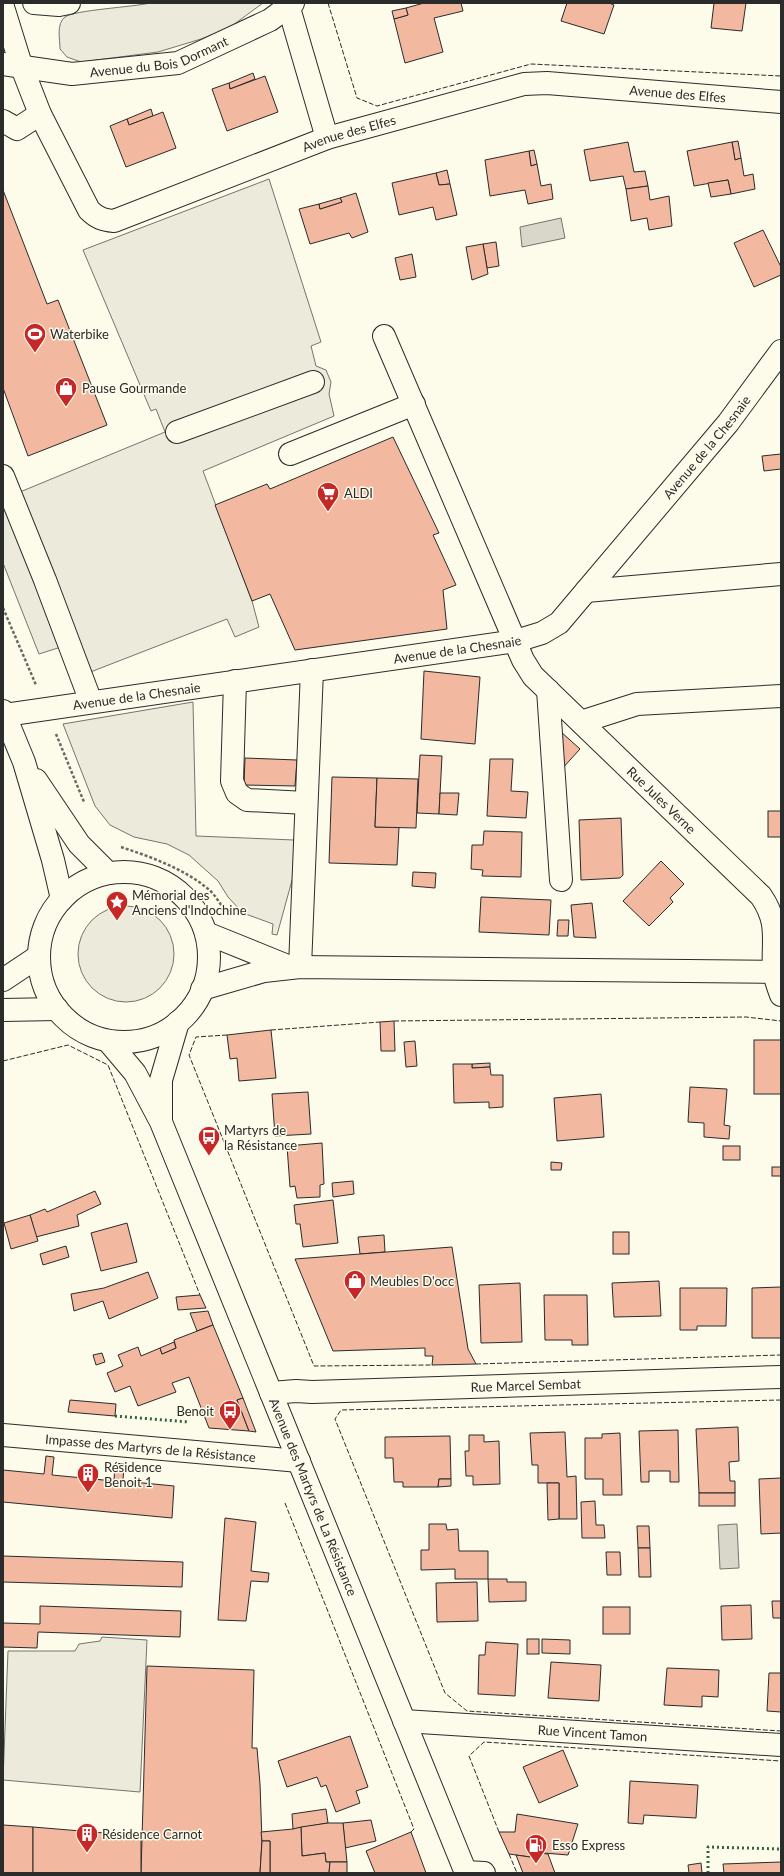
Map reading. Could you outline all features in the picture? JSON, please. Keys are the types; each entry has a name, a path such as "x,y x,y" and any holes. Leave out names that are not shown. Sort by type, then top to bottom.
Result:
{"street":[{"path":"34,3 69,3"},
{"name":"Avenue du Bois Dormant","path":"12,65 72,74 178,63 270,20 291,5 327,138"},
{"path":"3,7 12,65"},
{"name":"Avenue des Elfes","path":"12,65 40,114 89,210 96,217 103,220 114,221 327,138 524,84 547,83 781,102"},
{"path":"3,121 17,129 40,114"},
{"name":"Rue Jules Verne","path":"384,336 523,660 533,676 761,896 770,909 773,922 781,995"},
{"name":"Avenue de la Chesnaie","path":"4,713 91,702 516,641 542,633 559,623 728,423 781,351"},
{"path":"176,432 313,382"},
{"path":"290,454 414,404"},
{"path":"3,476 91,702"},
{"path":"586,591 781,574"},
{"path":"295,967 306,803 312,670"},
{"path":"235,681 232,780 237,793 247,800 306,803"},
{"path":"548,690 561,880"},
{"path":"581,722 637,704 781,696"},
{"path":"4,713 15,752 53,860 62,899"},
{"path":"15,752 79,844 108,873"},
{"path":"108,873 141,874 168,884 190,903 206,933 209,963 206,980 193,1007 169,1030 150,1038 129,1042 108,1041 89,1034 71,1024 57,1009 44,984 39,956 42,935 50,916 62,899 84,882 108,873"},
{"path":"206,933 295,967"},
{"path":"3,980 39,956"},
{"path":"202,989 264,971 295,967 778,972"},
{"path":"3,1010 57,1009"},
{"name":"Avenue des Martyrs de La Résistance","path":"161,1122 162,1080 178,1022"},
{"name":"Avenue des Martyrs de La Résistance","path":"108,1041 135,1074 161,1122 404,1721 472,1873"},
{"name":"Rue Marcel Sembat","path":"271,1393 296,1391 320,1392 781,1377"},
{"name":"Impasse des Martyrs de la Résistance","path":"3,1435 299,1461"},
{"name":"Rue Vincent Tamon","path":"404,1721 781,1745"}],"path":[{"path":"118,846 151,857 174,867 208,888 230,918"}],"shaded area":[{"path":"150,3 263,3 229,28 201,39 158,52 81,62 67,57 60,49 59,28 65,17 80,12"},
{"path":"269,179 321,342 311,346 316,366 326,370 331,382 329,394 334,416 203,471 252,601 259,627 235,637 227,619 75,678 61,647 39,654 3,563 3,499 165,432 156,409 151,411 83,250"},
{"path":"561,218 565,238 522,247 520,227"},
{"path":"193,702 196,836 294,840 294,873 277,935 272,934 273,924 243,913 228,897 218,881 189,855 167,844 134,837 110,825 95,806 63,724"},
{"path":"126,906 144,909 160,920 171,936 174,954 171,972 160,988 144,999 126,1002 108,999 92,988 81,972 78,954 81,936 92,920 108,909"},
{"path":"737,1524 739,1568 720,1569 718,1525"},
{"path":"102,1637 147,1640 140,1792 3,1780 8,1651 75,1651 79,1644 100,1641"}],"building":[{"path":"424,3 461,3 463,11 434,18 443,52 405,63 394,19 408,15 406,8"},
{"path":"567,3 609,3 614,5 604,34 561,21"},
{"path":"714,3 746,3 742,31 711,28"},
{"path":"406,8 408,15 394,19 392,11"},
{"path":"253,73 255,79 230,89 229,83"},
{"path":"265,76 278,112 227,131 212,89 229,83 230,89"},
{"path":"151,109 153,116 129,125 127,119"},
{"path":"163,112 176,148 126,167 110,126 127,119 129,125"},
{"path":"738,141 741,158 735,160 732,142"},
{"path":"628,142 634,172 645,171 648,186 626,189 623,176 590,181 584,150"},
{"path":"732,142 735,160 741,158 744,176 753,174 755,189 731,194 728,180 694,186 687,151"},
{"path":"534,150 537,164 531,166 529,151"},
{"path":"529,151 531,166 537,164 541,186 551,184 553,199 528,204 525,190 490,196 485,160"},
{"path":"447,170 450,184 439,185 436,173"},
{"path":"436,173 439,185 450,184 457,215 436,220 433,207 399,215 392,183"},
{"path":"728,180 731,194 711,197 708,183"},
{"path":"648,186 650,200 669,196 672,226 649,230 647,218 631,221 626,189"},
{"path":"3,190 47,304 58,300 107,425 28,456 3,388"},
{"path":"356,193 368,232 352,238 349,233 310,244 299,209 319,204 320,209 342,202 340,198"},
{"path":"340,198 342,202 320,209 319,204"},
{"path":"763,230 781,267 781,275 754,287 734,243"},
{"path":"496,242 499,266 487,268 483,244"},
{"path":"483,244 488,274 472,280 466,247"},
{"path":"412,254 416,277 400,280 395,258"},
{"path":"393,437 439,533 433,535 456,585 443,590 447,629 295,650 270,594 252,601 215,505 267,484 270,489"},
{"path":"781,454 781,469 764,471 762,456"},
{"path":"424,671 480,677 475,744 421,739"},
{"path":"560,731 580,749 560,771"},
{"path":"420,755 442,756 439,814 417,813"},
{"path":"245,758 297,760 295,786 244,785"},
{"path":"490,759 513,759 511,791 528,792 526,818 487,816"},
{"path":"332,777 377,778 375,827 399,827 397,865 329,863"},
{"path":"377,778 418,779 416,828 375,827"},
{"path":"440,793 459,793 457,815 439,814"},
{"path":"768,811 781,811 781,837 768,837"},
{"path":"621,818 623,875 620,878 581,880 579,820"},
{"path":"484,831 522,832 521,877 482,876 483,870 471,869 472,845 483,845"},
{"path":"661,861 684,884 670,898 673,902 649,926 623,901"},
{"path":"413,872 436,873 435,888 412,886"},
{"path":"481,897 551,900 549,935 479,932"},
{"path":"592,903 596,938 574,937 571,905"},
{"path":"558,920 569,920 568,936 557,936"},
{"path":"394,1021 395,1051 381,1051 380,1022"},
{"path":"271,1030 276,1078 239,1081 237,1058 230,1059 227,1035"},
{"path":"754,1040 781,1040 781,1094 754,1094"},
{"path":"415,1041 417,1066 406,1067 404,1042"},
{"path":"490,1063 490,1067 472,1068 472,1064"},
{"path":"453,1064 472,1064 472,1068 490,1067 491,1075 503,1075 503,1107 489,1108 489,1102 454,1103"},
{"path":"690,1087 727,1089 724,1125 730,1126 729,1139 704,1137 704,1123 688,1122"},
{"path":"308,1092 311,1134 275,1136 272,1094"},
{"path":"601,1094 604,1137 557,1141 554,1098"},
{"path":"322,1143 324,1184 320,1185 320,1197 297,1198 295,1186 290,1187 287,1146"},
{"path":"723,1146 740,1146 740,1160 723,1160"},
{"path":"551,1162 562,1163 561,1170 551,1170"},
{"path":"772,1167 781,1167 781,1176 772,1176"},
{"path":"353,1181 354,1194 333,1197 332,1183"},
{"path":"95,1191 101,1204 77,1215 79,1226 36,1237 30,1215 45,1209 47,1212"},
{"path":"333,1200 338,1243 303,1247 300,1224 296,1224 294,1205"},
{"path":"30,1215 38,1241 11,1249 4,1223"},
{"path":"127,1223 137,1262 101,1271 91,1233"},
{"path":"613,1232 629,1232 629,1254 613,1254"},
{"path":"384,1235 385,1252 360,1254 358,1237"},
{"path":"66,1246 69,1257 43,1265 40,1254"},
{"path":"452,1247 468,1349 476,1364 432,1365 433,1356 425,1356 425,1348 333,1351 295,1259"},
{"path":"148,1272 158,1298 109,1319 103,1301 74,1311 71,1294 104,1288"},
{"path":"659,1281 661,1316 614,1317 612,1283"},
{"path":"520,1283 522,1342 481,1343 479,1285"},
{"path":"781,1287 781,1338 752,1338 752,1288"},
{"path":"680,1288 727,1288 726,1326 697,1326 697,1330 680,1330"},
{"path":"200,1295 206,1308 178,1310 176,1297"},
{"path":"544,1295 587,1295 588,1345 572,1345 572,1340 545,1340"},
{"path":"208,1311 213,1325 197,1331 190,1313"},
{"path":"213,1325 243,1398 237,1400 249,1431 209,1428 189,1377 172,1383 176,1392 138,1406 130,1386 115,1392 107,1373 123,1366 118,1355 138,1347 141,1356 160,1348 162,1354 176,1348 174,1340"},
{"path":"174,1342 176,1348 162,1354 160,1348"},
{"path":"102,1353 105,1362 96,1365 93,1355"},
{"path":"243,1398 256,1432 249,1431 237,1400"},
{"path":"70,1400 116,1404 115,1416 68,1412"},
{"path":"738,1427 739,1461 729,1462 730,1481 735,1481 735,1493 699,1493 696,1429"},
{"path":"678,1430 679,1482 670,1482 670,1471 649,1471 649,1482 641,1482 639,1431"},
{"path":"565,1432 567,1477 576,1476 577,1519 559,1519 559,1483 538,1483 538,1465 532,1465 530,1433"},
{"path":"620,1433 622,1495 603,1495 603,1479 585,1479 585,1438 602,1438 602,1434"},
{"path":"469,1435 484,1435 484,1442 499,1441 500,1484 473,1485 473,1476 466,1476 465,1451 469,1451"},
{"path":"450,1436 451,1479 439,1479 438,1487 403,1487 403,1482 394,1482 393,1458 385,1458 385,1437"},
{"name":"Résidence Benoit 1","path":"46,1456 54,1457 52,1475 114,1481 115,1463 124,1464 123,1481 174,1486 172,1518 3,1502 3,1470 44,1474"},
{"path":"781,1478 781,1533 761,1534 759,1479"},
{"path":"439,1479 451,1479 451,1486 438,1487"},
{"path":"547,1483 559,1483 559,1519 548,1520"},
{"path":"699,1493 735,1493 735,1506 699,1506"},
{"path":"595,1501 596,1525 604,1525 605,1538 582,1538 581,1502"},
{"path":"225,1518 256,1522 251,1571 269,1573 268,1582 251,1581 246,1621 218,1620"},
{"path":"429,1524 446,1524 447,1530 458,1529 459,1551 488,1551 488,1579 455,1579 455,1569 421,1570 421,1550 429,1550"},
{"path":"637,1526 649,1526 650,1548 638,1548"},
{"path":"638,1548 650,1548 651,1577 639,1577"},
{"path":"606,1552 620,1552 621,1575 607,1575"},
{"path":"3,1556 183,1562 182,1587 3,1582"},
{"path":"488,1579 507,1579 507,1582 526,1582 526,1601 489,1602"},
{"path":"477,1582 478,1621 437,1622 436,1583"},
{"path":"772,1601 781,1601 781,1618 773,1618"},
{"path":"751,1605 752,1639 722,1640 721,1606"},
{"path":"40,1606 181,1611 180,1637 38,1632 37,1648 3,1647 3,1623 40,1624"},
{"path":"603,1607 630,1607 630,1634 603,1634"},
{"path":"527,1639 539,1639 539,1654 527,1654"},
{"path":"542,1639 570,1640 570,1654 542,1653"},
{"path":"486,1642 518,1644 515,1696 478,1694 479,1655 485,1655"},
{"path":"551,1662 601,1665 599,1701 548,1698"},
{"path":"147,1666 254,1670 252,1748 257,1748 260,1784 262,1841 260,1873 141,1873"},
{"path":"667,1668 719,1670 718,1697 702,1696 702,1707 664,1705"},
{"path":"769,1673 781,1673 781,1712 767,1711"},
{"path":"350,1736 368,1787 356,1791 360,1803 336,1812 326,1785 321,1787 317,1777 287,1787 278,1761"},
{"path":"563,1750 578,1786 539,1803 523,1767"},
{"path":"630,1781 698,1785 696,1818 644,1815 643,1824 628,1823"},
{"path":"326,1809 328,1823 293,1829 292,1814"},
{"path":"517,1814 578,1824 568,1855 531,1852 530,1857 509,1854 499,1832 515,1832"},
{"path":"371,1820 376,1841 345,1848 343,1823"},
{"path":"328,1823 343,1823 347,1862 326,1862 325,1853 302,1856 301,1827"},
{"path":"3,1825 33,1827 33,1873 3,1873"},
{"name":"Résidence Carnot","path":"33,1827 141,1836 141,1873 33,1873"},
{"path":"301,1827 302,1856 325,1853 326,1862 330,1862 329,1873 270,1873 270,1841 262,1841 261,1832"},
{"path":"411,1832 426,1873 375,1873 366,1851"},
{"path":"262,1841 270,1841 270,1873 260,1873"},
{"name":"Esso Express","path":"531,1852 548,1854 555,1873 523,1873 516,1855 530,1857"},
{"path":"330,1862 347,1862 347,1873 329,1873"},
{"path":"781,1862 781,1873 724,1873 723,1864"},
{"path":"701,1863 702,1873 689,1873 688,1865"}],"hedge":[{"path":"115,1416 189,1422"},
{"path":"708,1873 708,1847 781,1849"}],"fence":[{"path":"328,3 357,98 377,106 531,64 781,76"},
{"path":"394,1021 746,1017 781,1021"},
{"path":"271,1030 380,1022"},
{"path":"227,1035 196,1037 189,1055 314,1366 432,1365"},
{"path":"3,1061 68,1045 108,1065 200,1295"},
{"path":"476,1364 781,1355"},
{"path":"781,1400 341,1410 335,1419 445,1693 467,1711 781,1731"},
{"path":"285,1503 414,1829 411,1832"},
{"path":"499,1832 469,1756 484,1742 781,1761"},
{"path":"509,1854 517,1873"}],"place":[{"name":"Waterbike","path":"35,354"},
{"name":"Pause Gourmande","path":"66,408"},
{"name":"ALDI","path":"328,512"},
{"name":"Mémorial des Anciens d'Indochine","path":"117,922"},
{"name":"Martyrs de la Résistance","path":"209,1156"},
{"name":"Meubles D'occ","path":"355,1300"},
{"name":"Benoit","path":"230,1430"},
{"name":"Résidence Benoit 1","path":"88,1494"},
{"name":"Résidence Carnot","path":"87,1854"},
{"name":"Esso Express","path":"536,1864"}]}
